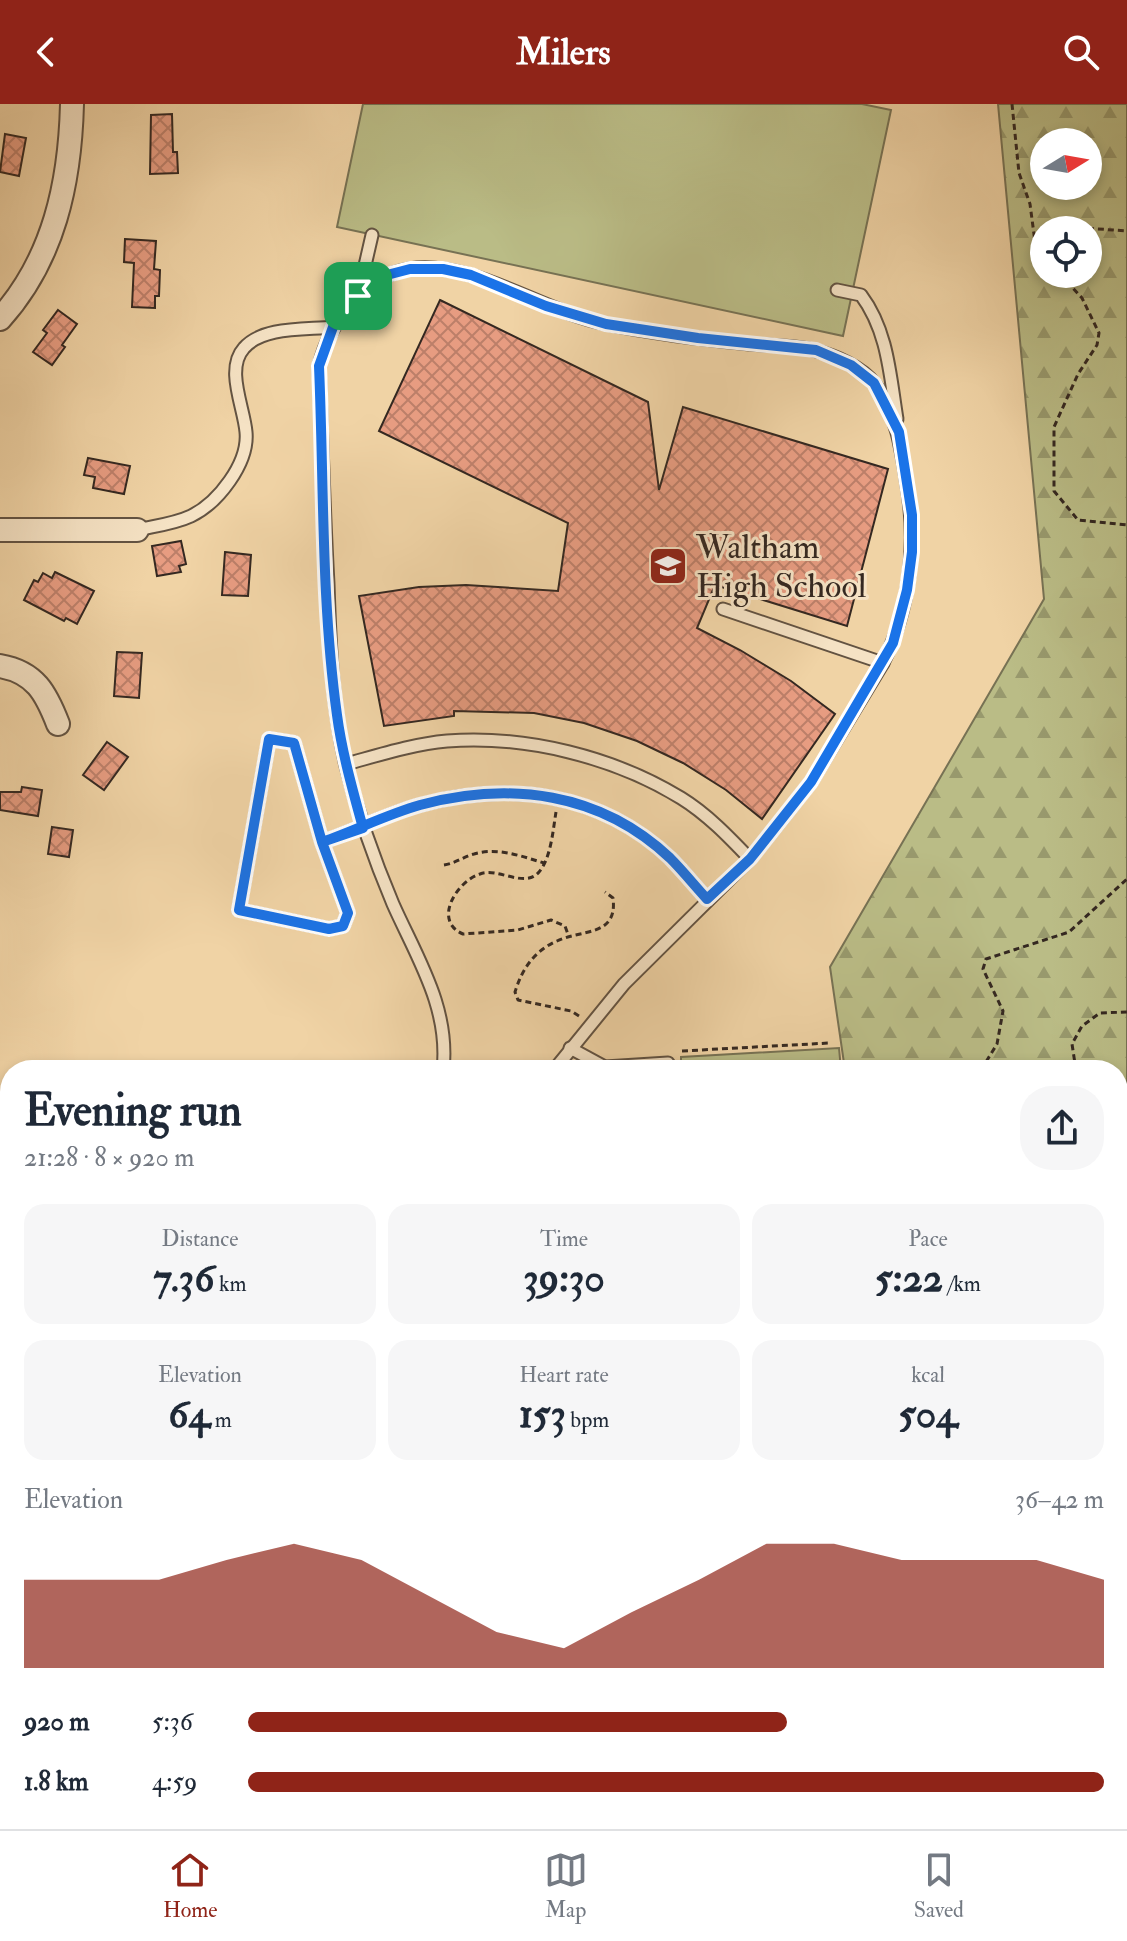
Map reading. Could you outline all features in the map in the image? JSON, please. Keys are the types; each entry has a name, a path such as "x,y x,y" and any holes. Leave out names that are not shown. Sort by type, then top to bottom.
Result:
{"street":[{"path":"0,319 16,302 38,266 54,227 65,187 72,104"},
{"path":"0,530 137,530"},
{"path":"0,666 31,678 50,702 58,724"}],"lane":[{"path":"358,296 372,235"},
{"path":"443,1060 442,1028 434,991 393,904 363,828 337,717 331,660 319,366 333,327 358,296 387,275 410,269 443,269 471,275 546,306 606,324 698,338 816,350 851,365 874,383 899,432"},
{"path":"561,1060 624,984 750,859 811,782 893,643 907,590 912,552 912,515 899,432 887,357 875,313 861,295 837,290"},
{"path":"137,530 192,515 213,499 232,476 247,445 236,375 238,359 245,347 268,334 333,327"},
{"path":"723,609 883,663"},
{"path":"269,739 294,743 322,842 348,913 343,926 329,929 239,910 269,739"},
{"path":"346,764 446,741 503,741 570,754 630,771 683,800 729,836 750,859"},
{"path":"322,842 416,806 467,794 511,793 557,797 593,808 631,828 670,858 707,899"},
{"path":"570,1048 592,1060"}],"path":[{"path":"1012,104 1019,173 1032,216"},
{"path":"1102,229 1127,231"},
{"path":"1073,288 1082,298 1099,333 1097,345 1078,374 1054,427 1054,491 1078,520 1127,525"},
{"path":"557,810 540,872 523,879 489,872 469,879 458,888 449,909 452,926 463,934 526,929 551,920 565,926 569,937"},
{"path":"444,865 455,864 470,855 495,851 544,863"},
{"path":"987,1060 997,1044 1003,1011 983,969 986,959 1069,932 1127,879"},
{"path":"580,1017 571,1011 518,1000 515,992 524,969 544,948 596,930 612,917 613,898 605,892"},
{"path":"1074,1060 1072,1044 1082,1026 1100,1013 1127,1012"},
{"path":"682,1051 829,1043"}],"green space":[{"path":"363,104 862,104 891,110 843,336 337,227"},
{"path":"998,104 1127,104 1127,1060 844,1060 830,967 1044,599"},
{"path":"839,1048 840,1060 681,1060 681,1057"}],"building":[{"path":"172,114 173,152 177,152 178,173 150,174 151,115"},
{"path":"5,134 26,138 19,176 0,172"},
{"path":"125,239 156,241 154,269 160,270 159,296 155,296 155,308 132,307 134,263 124,262"},
{"path":"440,300 648,402 659,490 683,407 888,469 847,626 715,585 697,628 791,681 835,714 762,819 726,790 683,763 637,741 584,723 534,713 454,711 454,716 384,726 359,596 419,587 466,585 558,591 568,523 379,431"},
{"path":"58,310 77,324 52,365 33,352 47,333 43,330"},
{"path":"88,458 130,466 124,494 93,488 95,477 84,475"},
{"path":"181,541 186,564 179,566 181,572 157,576 152,546"},
{"path":"225,552 251,555 248,596 222,595"},
{"path":"55,572 94,591 77,624 66,618 64,621 24,600 34,580 38,582 43,573 52,578"},
{"path":"117,652 142,653 139,698 114,696"},
{"path":"107,742 128,757 104,790 83,775"},
{"path":"22,787 42,790 38,816 0,810 0,792 21,792"},
{"path":"52,827 73,830 69,857 48,854"}],"place":[{"name":"Waltham High School","path":"668,566"}],"route":[{"path":"358,296 333,327 319,366 331,660 337,717 363,828 322,842 294,743 269,739 239,910 329,929 343,926 348,913 322,842 353,831 363,828 416,806 467,794 511,793 557,797 593,808 631,828 670,858 707,899 750,859 811,782 893,643 907,590 912,552 912,515 899,432 874,383 851,365 816,350 698,338 606,324 573,316 471,275 443,269 410,269 387,275 358,296"}]}
